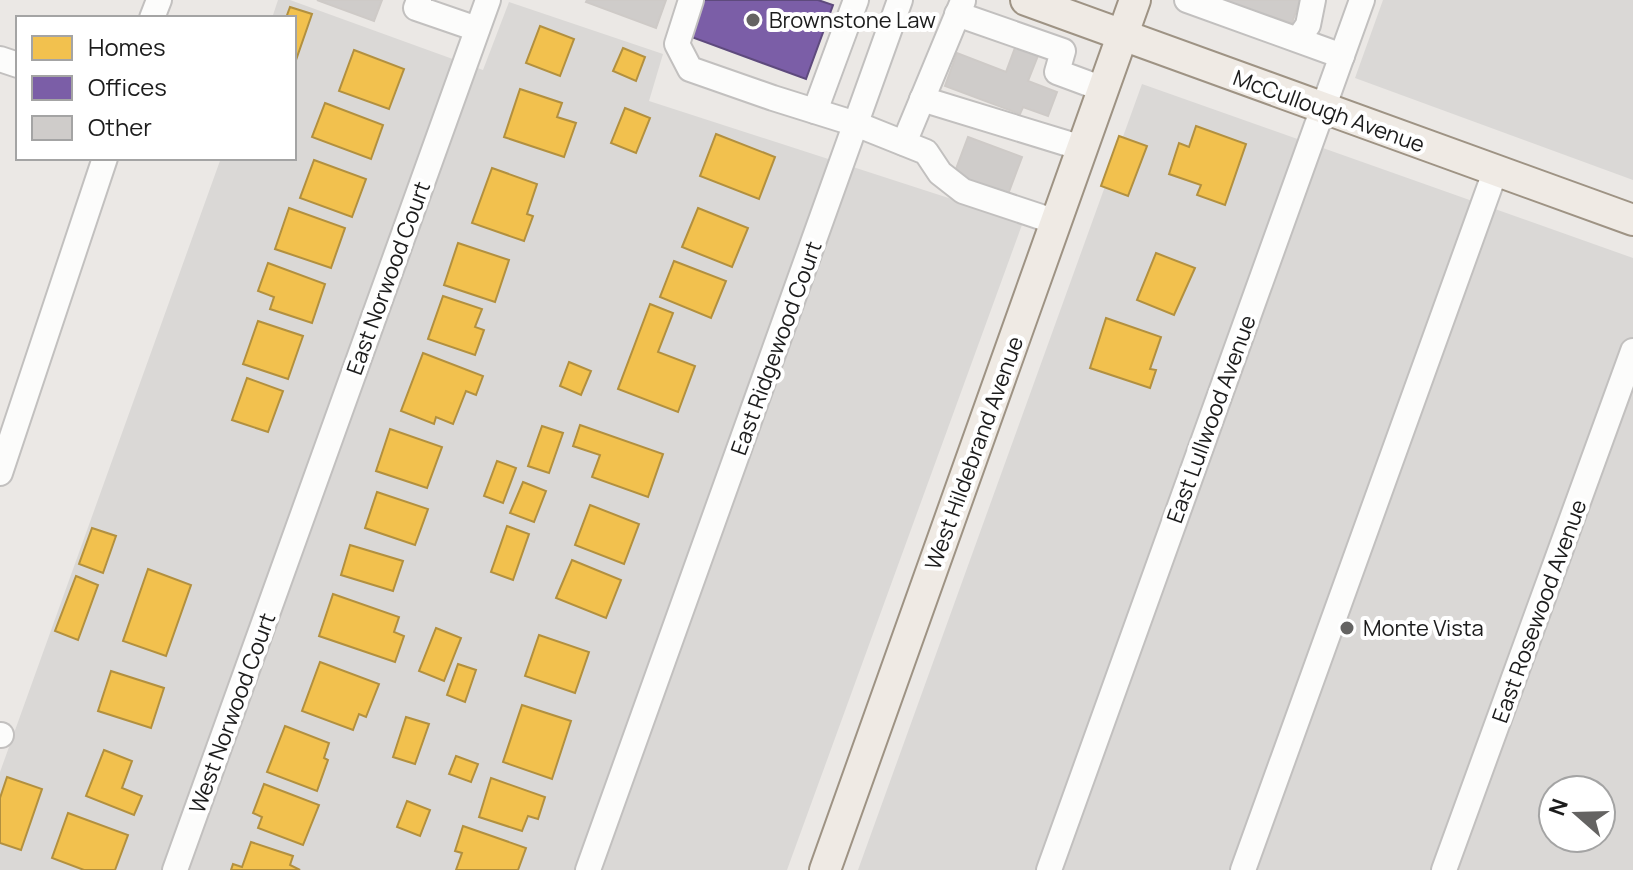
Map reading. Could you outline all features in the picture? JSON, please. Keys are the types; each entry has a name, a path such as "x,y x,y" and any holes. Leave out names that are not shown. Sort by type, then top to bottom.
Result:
{"main road":[{"name":"McCullough Avenue","path":"1026,0 1633,220"},
{"name":"West Hildebrand Avenue","path":"825,870 1135,0"}],"street":[{"path":"419,0 416,8 477,29"},
{"name":"East Norwood Court","path":"289,557 488,0"},
{"path":"691,0 677,44 690,69 856,124 926,152 940,173 963,191 1056,222"},
{"path":"815,111 856,0"},
{"path":"1187,0 1342,56"},
{"path":"1299,38 1308,25 1313,0"},
{"name":"East Lullwood Avenue","path":"1049,870 1362,0"},
{"name":"East Ridgewood Court","path":"588,870 856,124 892,3"},
{"path":"904,143 960,7 1063,51 1057,72 1103,89"},
{"path":"922,99 1082,148"},
{"path":"0,473 104,160"},
{"path":"1243,870 1495,172"},
{"name":"East Rosewood Avenue","path":"1444,870 1633,351"},
{"name":"West Norwood Court","path":"175,870 289,557"}],"shaded area":[{"path":"278,0 290,0 483,70 509,2 663,54 649,101 1023,222 787,870 0,870 0,772 220,160 296,160 296,16 273,16"},
{"path":"1383,0 1633,0 1633,180 1355,78"},
{"path":"1142,84 1633,258 1633,870 858,870"}],"building: Homes":[{"path":"290,7 312,14 296,60 296,16 287,16"},
{"path":"540,26 574,39 560,76 526,63"},
{"path":"623,48 645,57 636,81 613,71"},
{"path":"354,50 404,69 389,109 339,91"},
{"path":"520,89 562,103 557,117 576,123 564,157 504,137"},
{"path":"325,103 383,125 371,159 312,137"},
{"path":"625,108 650,118 636,153 611,143"},
{"path":"1196,126 1246,144 1225,205 1197,195 1201,185 1169,174 1179,143 1189,147"},
{"path":"716,134 775,157 759,199 700,176"},
{"path":"1119,136 1147,146 1128,196 1101,186"},
{"path":"314,160 366,179 352,217 300,198"},
{"path":"492,168 537,184 527,214 533,216 524,241 472,223"},
{"path":"289,208 345,228 331,268 275,249"},
{"path":"698,208 748,228 732,267 682,247"},
{"path":"458,243 509,260 495,302 444,285"},
{"path":"1156,253 1195,268 1174,315 1137,300"},
{"path":"674,261 726,281 711,318 660,297"},
{"path":"268,263 325,284 312,323 270,309 274,297 258,291"},
{"path":"443,296 482,309 475,327 484,330 475,355 428,339"},
{"path":"650,304 673,313 658,352 695,366 678,412 618,389"},
{"path":"1106,318 1161,337 1150,369 1156,370 1150,388 1090,368"},
{"path":"258,321 303,336 288,379 243,364"},
{"path":"423,353 483,376 476,395 466,391 453,424 436,417 434,424 401,411"},
{"path":"569,362 591,371 581,395 560,386"},
{"path":"247,378 283,391 268,432 232,420"},
{"path":"580,425 663,454 648,497 592,477 600,455 573,446"},
{"path":"542,426 563,433 549,473 528,466"},
{"path":"390,429 442,447 427,488 376,471"},
{"path":"497,461 516,468 503,503 484,496"},
{"path":"523,482 546,491 534,522 510,513"},
{"path":"377,492 428,509 415,545 365,528"},
{"path":"590,505 639,524 624,564 575,545"},
{"path":"507,526 529,534 513,580 491,572"},
{"path":"92,528 116,536 103,573 79,564"},
{"path":"350,545 403,561 393,591 341,575"},
{"path":"572,560 621,580 606,618 556,598"},
{"path":"148,569 191,585 166,656 123,641"},
{"path":"76,576 98,585 78,640 55,631"},
{"path":"333,594 399,617 394,632 404,636 395,662 319,636"},
{"path":"436,628 461,638 444,681 419,671"},
{"path":"539,635 589,652 575,693 525,676"},
{"path":"320,662 379,684 366,717 359,714 353,730 302,711"},
{"path":"458,664 476,670 465,702 447,695"},
{"path":"111,671 164,688 151,728 98,711"},
{"path":"522,705 571,721 552,779 503,762"},
{"path":"406,717 429,724 415,764 393,757"},
{"path":"285,726 329,743 324,758 328,760 317,791 267,772"},
{"path":"104,750 132,761 122,788 142,796 134,815 86,796"},
{"path":"456,756 478,764 471,782 449,774"},
{"path":"7,777 42,789 21,850 0,843 0,798"},
{"path":"491,778 545,797 538,819 528,816 522,831 479,817"},
{"path":"264,784 319,805 303,845 258,828 262,817 253,813"},
{"path":"407,801 430,810 420,836 397,827"},
{"path":"68,813 128,835 115,870 84,870 52,858"},
{"path":"463,826 526,848 518,870 456,870 462,853 455,851"},
{"path":"251,842 293,856 290,865 300,870 231,870 233,864 242,867"}],"building: Offices":[{"path":"699,0 818,0 833,5 806,79 686,35"}],"building: Other":[{"path":"317,0 382,0 374,21"},
{"path":"587,0 666,0 656,28"},
{"path":"1209,0 1300,0 1292,23 1267,15 1265,19"},
{"path":"1016,45 1039,53 1028,81 1057,92 1048,116 1023,107 1020,114 945,86 957,53 1006,72"},
{"path":"968,137 1022,157 1007,197 953,177"}],"place":[{"name":"Brownstone Law","path":"753,20"},
{"name":"Monte Vista","path":"1347,628"}]}
